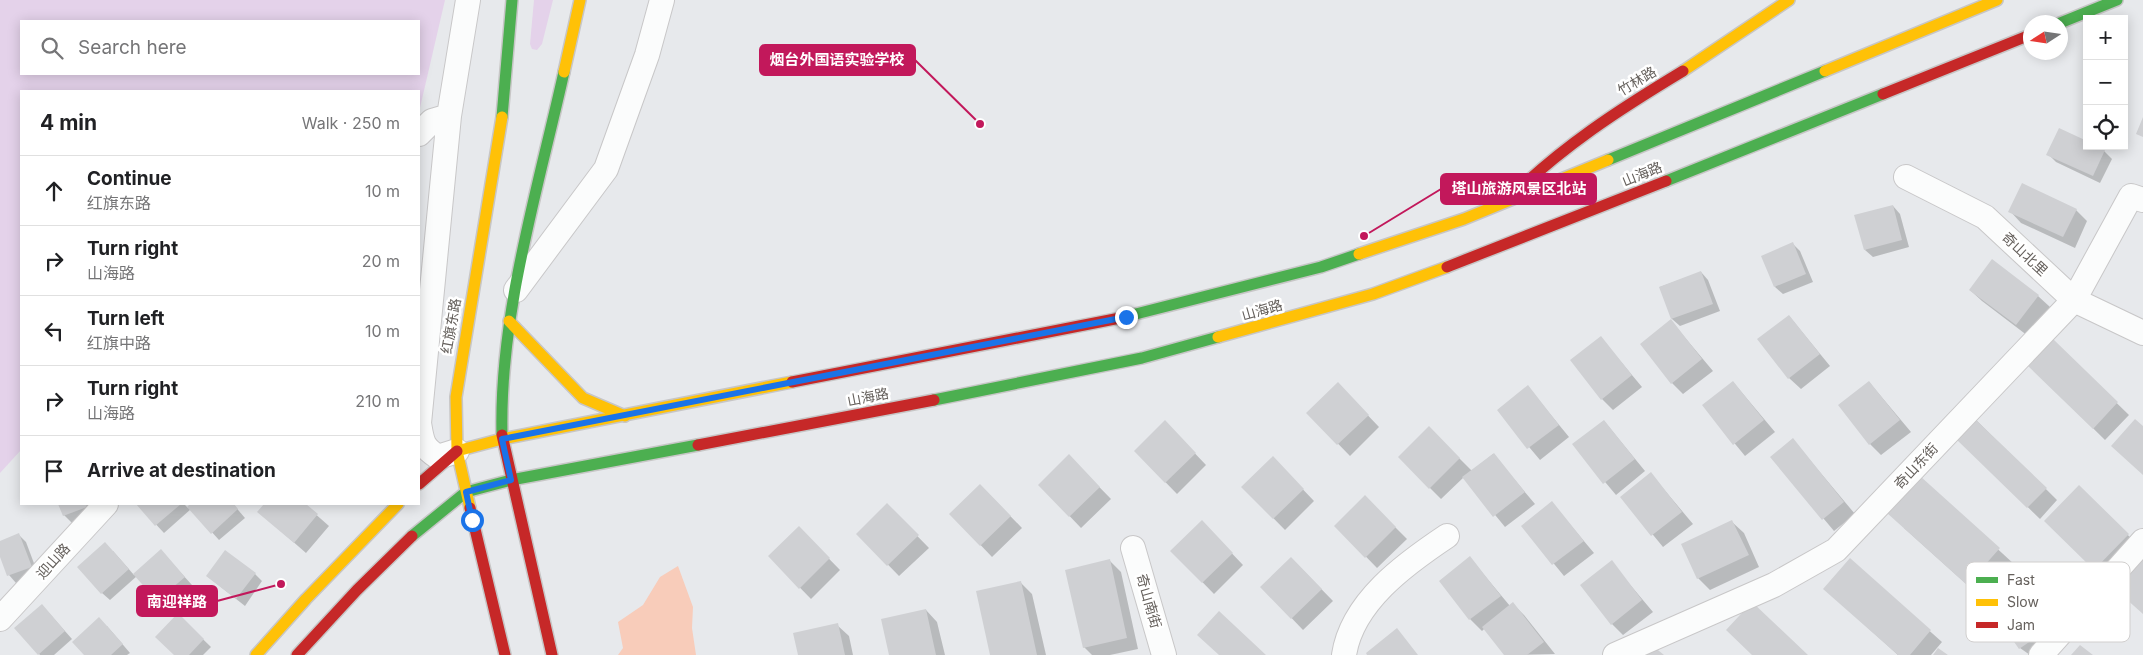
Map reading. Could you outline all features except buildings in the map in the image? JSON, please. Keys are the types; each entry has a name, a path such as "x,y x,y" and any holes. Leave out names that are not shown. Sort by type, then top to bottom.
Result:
{"main road":[{"name":"红旗东路","path":"504,655 457,451 457,380 503,114 512,0"},
{"path":"552,655 502,439 500,391 515,291 580,0"},
{"name":"竹林路","path":"1509,200 1535,171 1600,121 1699,61 1789,0"},
{"name":"山海路","path":"457,451 502,439 1126,317 1357,256 1464,219 1998,0"},
{"path":"2068,20 2117,0"},
{"name":"山海路","path":"466,492 511,480 929,401 1142,358 1373,294 1476,257 2023,38"},
{"path":"509,321 583,398 625,416"},
{"path":"420,483 457,451"},
{"path":"297,655 400,546 435,514 466,492"},
{"path":"256,655 306,599 397,505"}],"street":[{"path":"420,413 449,116 468,0"},
{"path":"515,291 606,169 647,55 662,0"},
{"path":"420,133 432,121 449,116"},
{"name":"奇山北里","path":"1906,177 1985,217 2074,300 2143,333"},
{"name":"奇山东街","path":"1615,655 1774,585 1836,550 2074,300 2131,196 2143,200"},
{"path":"420,428 427,450 438,457 457,451"},
{"name":"迎山路","path":"0,619 105,505"},
{"path":"1344,655 1346,638 1377,590 1414,558 1447,536"},
{"path":"2124,562 2143,541"},
{"name":"奇山南街","path":"1134,548 1164,655"},
{"path":"2041,655 2053,642"}],"shaded area":[{"path":"0,0 445,0 420,108 420,90 20,90 20,451 0,473"},
{"path":"534,0 553,0 542,44 537,50 532,49 530,44"},
{"path":"678,566 693,607 692,628 696,655 618,655 623,648 618,622 643,605 660,577"}],"traffic: fast":[{"path":"502,117 512,0"},
{"path":"2068,20 2117,0"},
{"path":"1608,160 1825,71"},
{"path":"502,435 503,390 513,298 564,72"},
{"path":"1666,181 1883,94"},
{"path":"1120,318 1321,267 1359,254"},
{"path":"934,400 1142,358 1218,337"},
{"path":"466,492 511,480 698,445"},
{"path":"412,536 466,492"}],"traffic: slow":[{"path":"564,72 580,0"},
{"path":"1683,71 1789,0"},
{"path":"1825,71 1997,0"},
{"path":"470,508 457,451 456,397 502,117"},
{"path":"1359,254 1464,219 1608,160"},
{"path":"1218,337 1373,294 1447,267"},
{"path":"509,321 583,398 625,416"},
{"path":"457,451 502,439 792,382"},
{"path":"256,655 306,599 397,505"}],"traffic: jam":[{"path":"1883,94 2023,38"},
{"path":"1509,199 1549,162 1570,146 1683,71"},
{"path":"1447,267 1666,181"},
{"path":"792,382 1120,318"},
{"path":"698,445 934,400"},
{"path":"502,435 552,655"},
{"path":"420,483 457,451"},
{"path":"470,508 505,655"},
{"path":"297,655 357,590 412,536"}],"place":[{"name":"烟台外国语实验学校","path":"980,124"},
{"name":"塔山旅游风景区北站","path":"1364,236"},
{"name":"南迎祥路","path":"281,584"}],"route":[{"path":"472,520 466,492 511,480 502,439 1126,317"}]}
